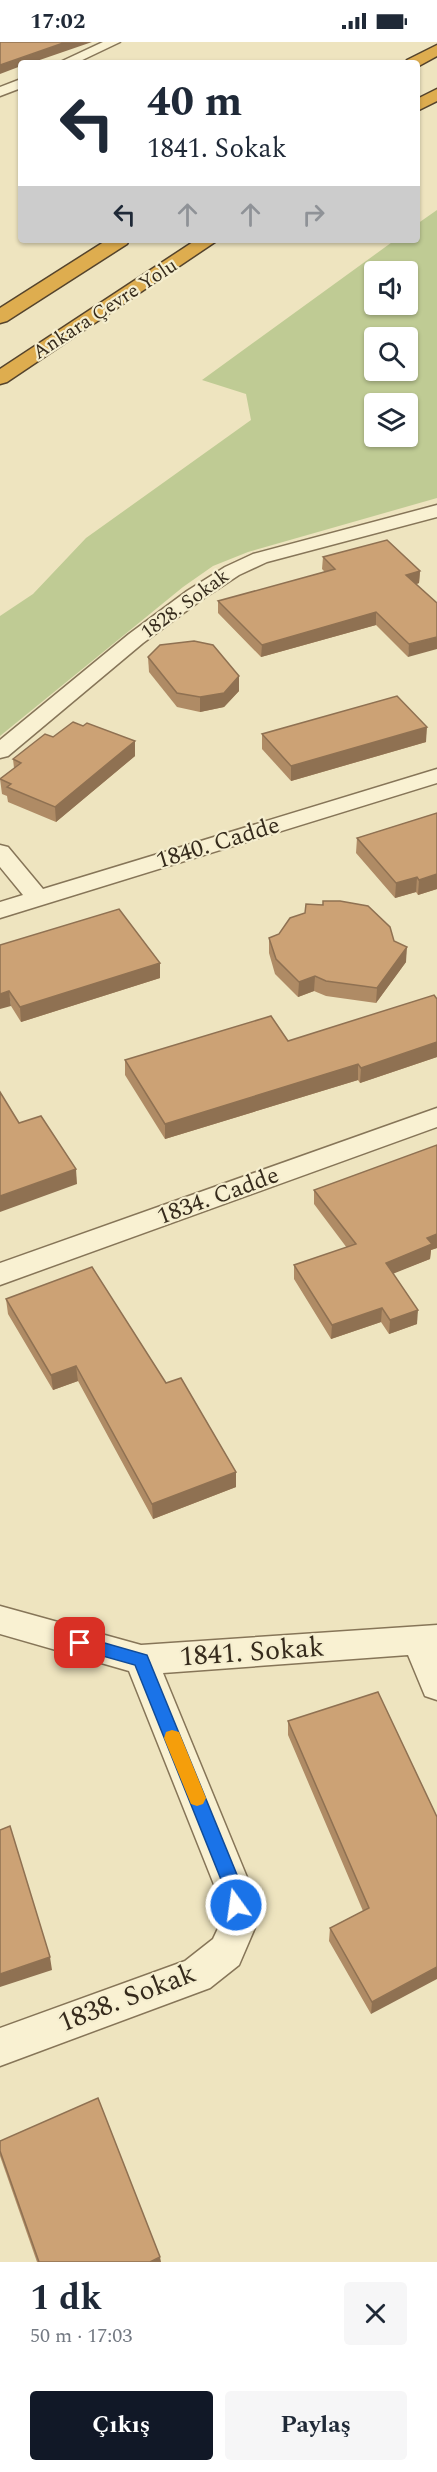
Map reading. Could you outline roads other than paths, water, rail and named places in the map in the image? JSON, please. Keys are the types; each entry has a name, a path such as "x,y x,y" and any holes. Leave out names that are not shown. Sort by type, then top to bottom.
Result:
{"highway":[{"path":"419,60 437,50"},
{"path":"420,104 437,94"},
{"path":"0,317 115,243"},
{"name":"Ankara Çevre Yolu","path":"0,378 204,243"}],"street":[{"path":"72,60 114,42"},
{"path":"0,92 18,84"},
{"name":"1828. Sokak","path":"0,750 107,660 214,580 235,568 260,558 428,519"},
{"name":"1840. Cadde","path":"0,910 437,776"},
{"path":"0,852 38,898"},
{"name":"1834. Cadde","path":"0,1274 437,1117"},
{"name":"1841. Sokak","path":"0,1620 141,1660 428,1640"},
{"path":"428,1640 437,1685"},
{"name":"1838. Sokak","path":"0,2047 196,1975 226,1952 239,1923 233,1887 141,1660"}]}
